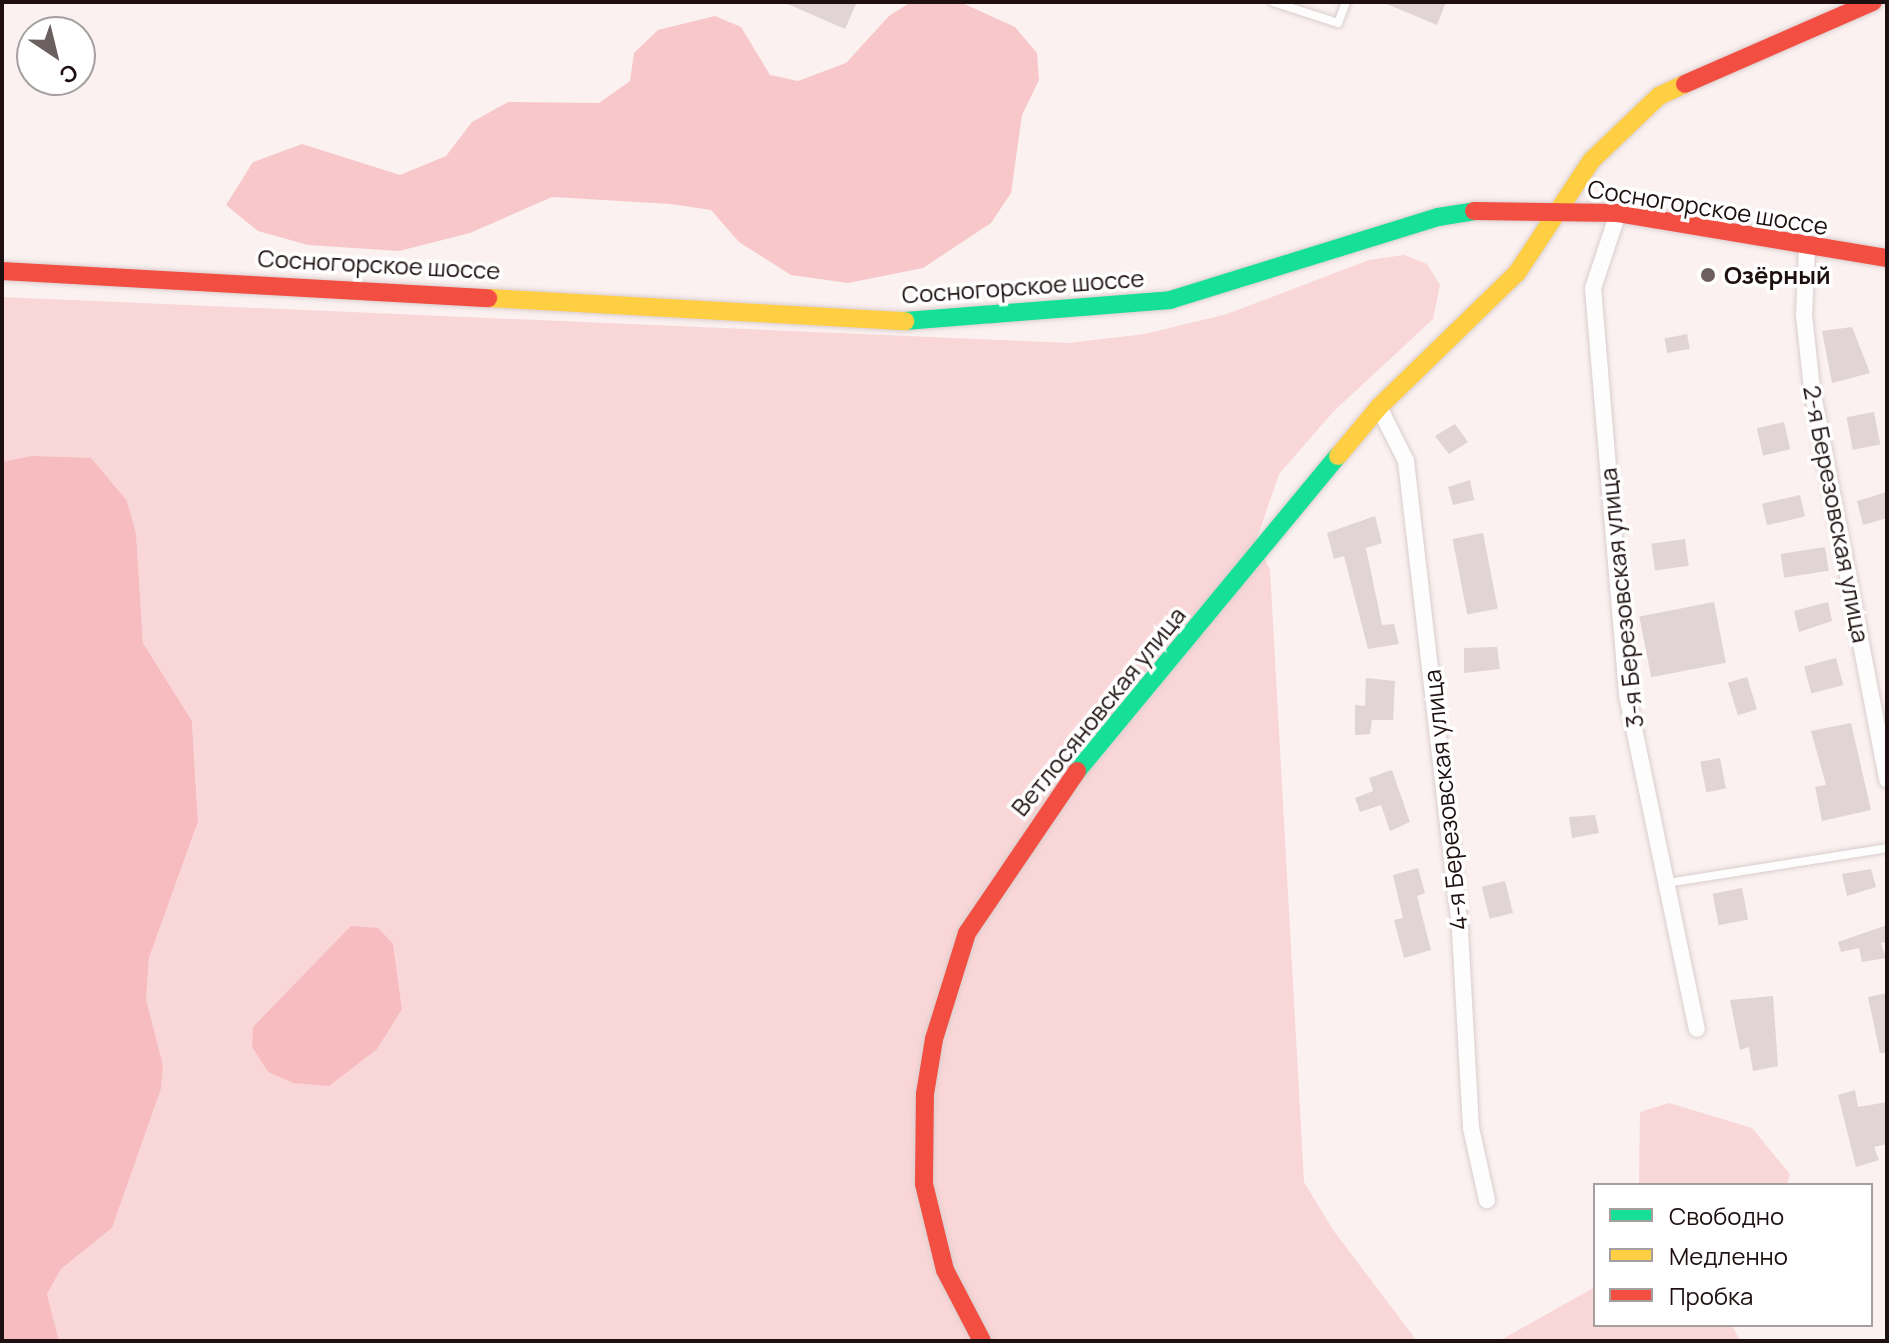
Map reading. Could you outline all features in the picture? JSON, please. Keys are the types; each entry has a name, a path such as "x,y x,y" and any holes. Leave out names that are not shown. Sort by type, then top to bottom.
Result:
{"main road":[{"name":"Ветлосяновская улица","path":"982,1341 945,1270 924,1184 934,1039 967,933 1048,805 1379,407 1517,273 1591,161 1659,96 1873,2"},
{"name":"Сосногорское шоссе","path":"2,271 929,322 1170,300 1438,217 1497,208 1618,213 1887,258"}],"street":[{"name":"3-я Березовская улица","path":"1618,213 1593,288 1627,695 1697,1029"},
{"name":"2-я Березовская улица","path":"1807,247 1804,315 1812,389 1887,780"},
{"name":"4-я Березовская улица","path":"1379,407 1406,461 1460,931 1471,1128 1487,1200"}],"lane":[{"path":"1273,2 1338,23 1346,2"},
{"path":"1666,883 1887,848"}],"shaded area":[{"path":"911,2 960,2 1015,27 1037,53 1039,80 1022,115 1011,193 991,223 923,268 848,283 791,275 739,242 711,210 671,204 552,197 470,233 399,251 308,245 258,231 226,205 253,162 302,144 400,175 446,156 472,122 508,102 599,103 630,81 634,53 658,30 715,16 741,27 770,75 798,81 846,63 889,16"},
{"path":"1404,255 1427,264 1440,285 1433,319 1333,412 1279,474 1255,544 1270,569 1304,1182 1333,1230 1417,1341 59,1341 47,1294 61,1269 112,1228 161,1089 163,1065 146,999 149,958 198,823 196,782 192,721 143,643 136,533 127,501 31,456 2,462 2,297 1069,343 1145,334 1227,314 1369,260","holes":["393,944 402,1009 293,1083 268,1072 252,1047"]},
{"path":"31,456 91,458 127,501 136,533 143,643 192,721 198,822 149,958 146,999 163,1065 161,1089 112,1228 61,1269 47,1294 59,1341 2,1341 2,462"},
{"path":"351,926 378,928 393,944 402,1009 377,1049 329,1086 293,1083 268,1072 252,1047 253,1027"},
{"path":"1669,1103 1752,1128 1790,1174 1788,1183 1639,1183 1640,1112"},
{"path":"1593,1288 1593,1327 1733,1327 1740,1341 1499,1341"}],"building":[{"path":"783,2 857,2 845,29"},
{"path":"1382,2 1446,2 1437,25"},
{"path":"1852,327 1870,373 1832,383 1822,331"},
{"path":"1687,334 1690,349 1667,353 1664,338"},
{"path":"1874,412 1880,444 1853,450 1847,417"},
{"path":"1784,422 1790,449 1763,456 1757,428"},
{"path":"1455,424 1468,442 1449,454 1435,436"},
{"path":"1470,480 1474,500 1453,505 1448,487"},
{"path":"1887,492 1887,518 1863,525 1857,501"},
{"path":"1800,495 1805,516 1767,525 1762,504"},
{"path":"1375,516 1382,543 1366,548 1382,625 1394,624 1399,644 1368,649 1344,556 1334,559 1327,533"},
{"path":"1483,533 1498,609 1467,615 1453,539"},
{"path":"1685,539 1689,566 1655,570 1651,544"},
{"path":"1825,547 1829,571 1784,578 1781,554"},
{"path":"1714,602 1726,663 1651,677 1639,617"},
{"path":"1828,602 1832,621 1799,632 1794,611"},
{"path":"1497,647 1500,669 1464,673 1464,648"},
{"path":"1836,658 1843,685 1811,694 1804,667"},
{"path":"1747,677 1757,710 1738,715 1728,683"},
{"path":"1366,678 1395,681 1393,720 1372,720 1370,734 1355,735 1355,705 1365,706"},
{"path":"1851,723 1871,810 1822,821 1815,787 1826,785 1811,731"},
{"path":"1720,758 1726,788 1706,792 1700,762"},
{"path":"1392,770 1410,822 1390,831 1381,805 1360,812 1355,798 1373,791 1369,778"},
{"path":"1595,815 1599,833 1572,838 1569,817"},
{"path":"1418,868 1425,893 1417,896 1431,950 1404,958 1394,920 1403,918 1393,875"},
{"path":"1871,869 1876,887 1847,896 1842,874"},
{"path":"1505,881 1513,913 1490,919 1482,887"},
{"path":"1742,888 1748,919 1719,925 1713,894"},
{"path":"1887,925 1887,942 1881,943 1886,958 1862,962 1859,948 1841,952 1838,942"},
{"path":"1887,993 1887,1053 1880,1053 1868,997"},
{"path":"1773,996 1778,1066 1753,1071 1749,1047 1740,1050 1730,1000"},
{"path":"1855,1090 1858,1107 1887,1102 1887,1144 1874,1147 1879,1160 1856,1167 1838,1095"}],"traffic: fast":[{"path":"905,321 1170,300 1438,217 1474,211"},
{"path":"1077,771 1338,456"}],"traffic: slow":[{"path":"1338,456 1379,407 1517,273 1591,161 1659,96 1685,84"},
{"path":"488,298 905,321"}],"traffic: jam":[{"path":"1685,84 1873,2"},
{"path":"1474,211 1618,213 1887,258"},
{"path":"2,271 488,298"},
{"path":"982,1341 945,1270 924,1184 925,1094 934,1039 967,933 1077,771"}],"place":[{"name":"Озёрный","path":"1708,275"}]}
